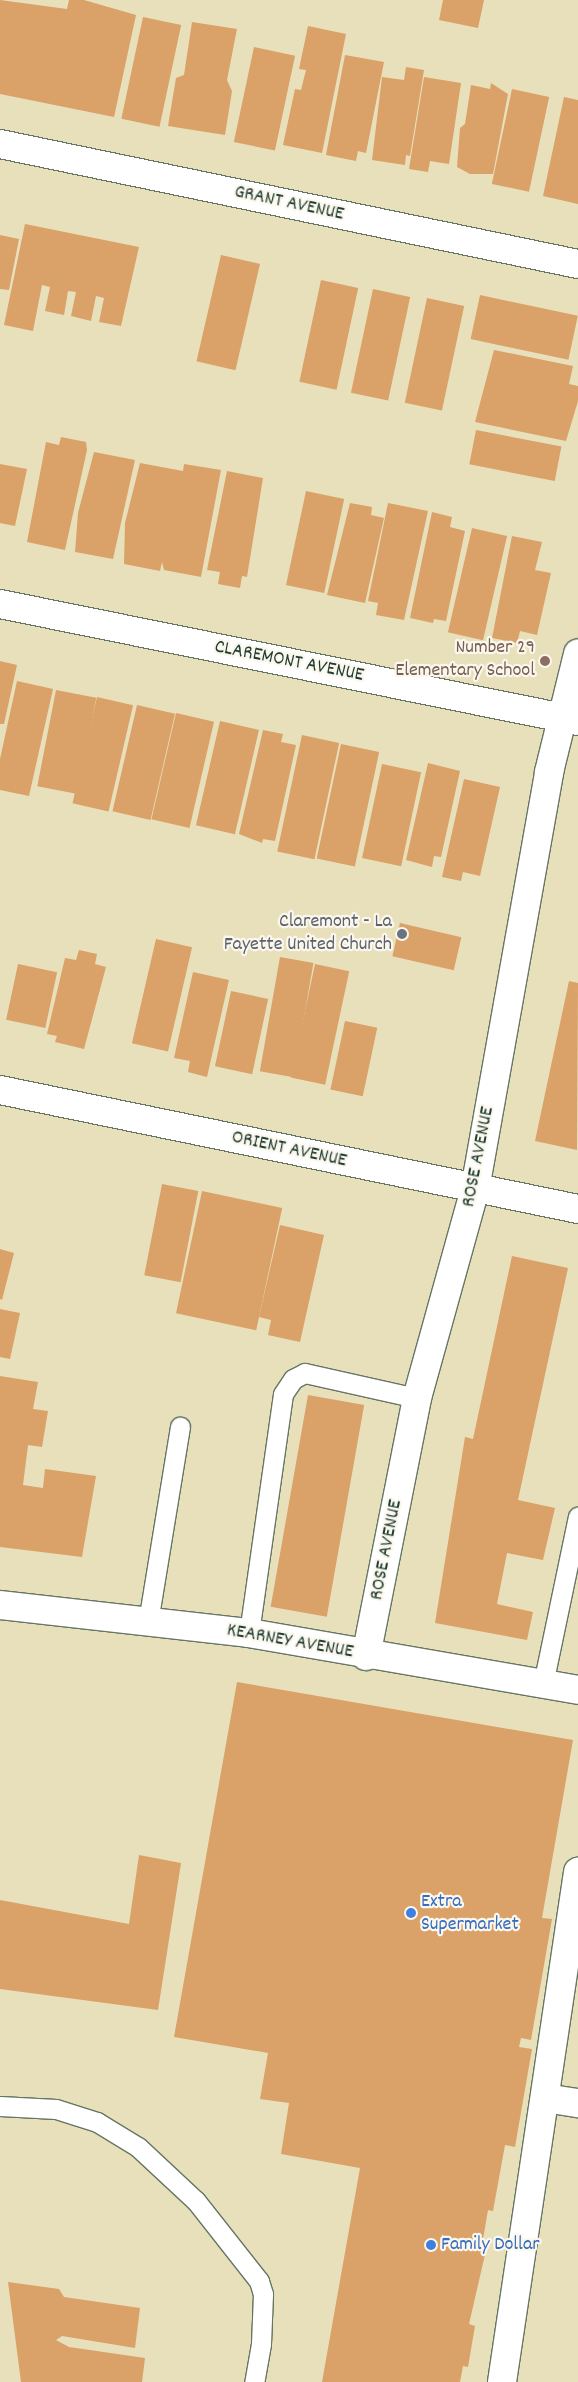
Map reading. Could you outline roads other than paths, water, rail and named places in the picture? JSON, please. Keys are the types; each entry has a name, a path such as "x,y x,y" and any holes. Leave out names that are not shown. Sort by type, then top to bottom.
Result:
{"street":[{"name":"GRANT AVENUE","path":"0,144 578,264"},
{"name":"CLAREMONT AVENUE","path":"0,604 571,720"},
{"name":"ROSE AVENUE","path":"366,1656 416,1398 475,1189 549,772 571,720 578,654"},
{"name":"ORIENT AVENUE","path":"0,1090 578,1209"},
{"name":"KEARNEY AVENUE","path":"0,1605 249,1633 366,1656 578,1690"},
{"path":"502,2382 546,2098 578,1872"},
{"path":"546,2098 578,2103"}],"lane":[{"path":"249,1633 283,1394 293,1379 305,1373 416,1398"},
{"path":"148,1622 180,1427"},
{"path":"543,1684 578,1517"},
{"path":"0,2106 56,2109 97,2122 138,2148 196,2201 259,2281 263,2294 262,2334 254,2382"}],"place":[{"name":"Number 29 Elementary School","path":"545,661"},
{"name":"Claremont - La Fayette United Church","path":"402,934"},
{"name":"Extra Supermarket","path":"411,1913"},
{"name":"Family Dollar","path":"431,2245"}]}
